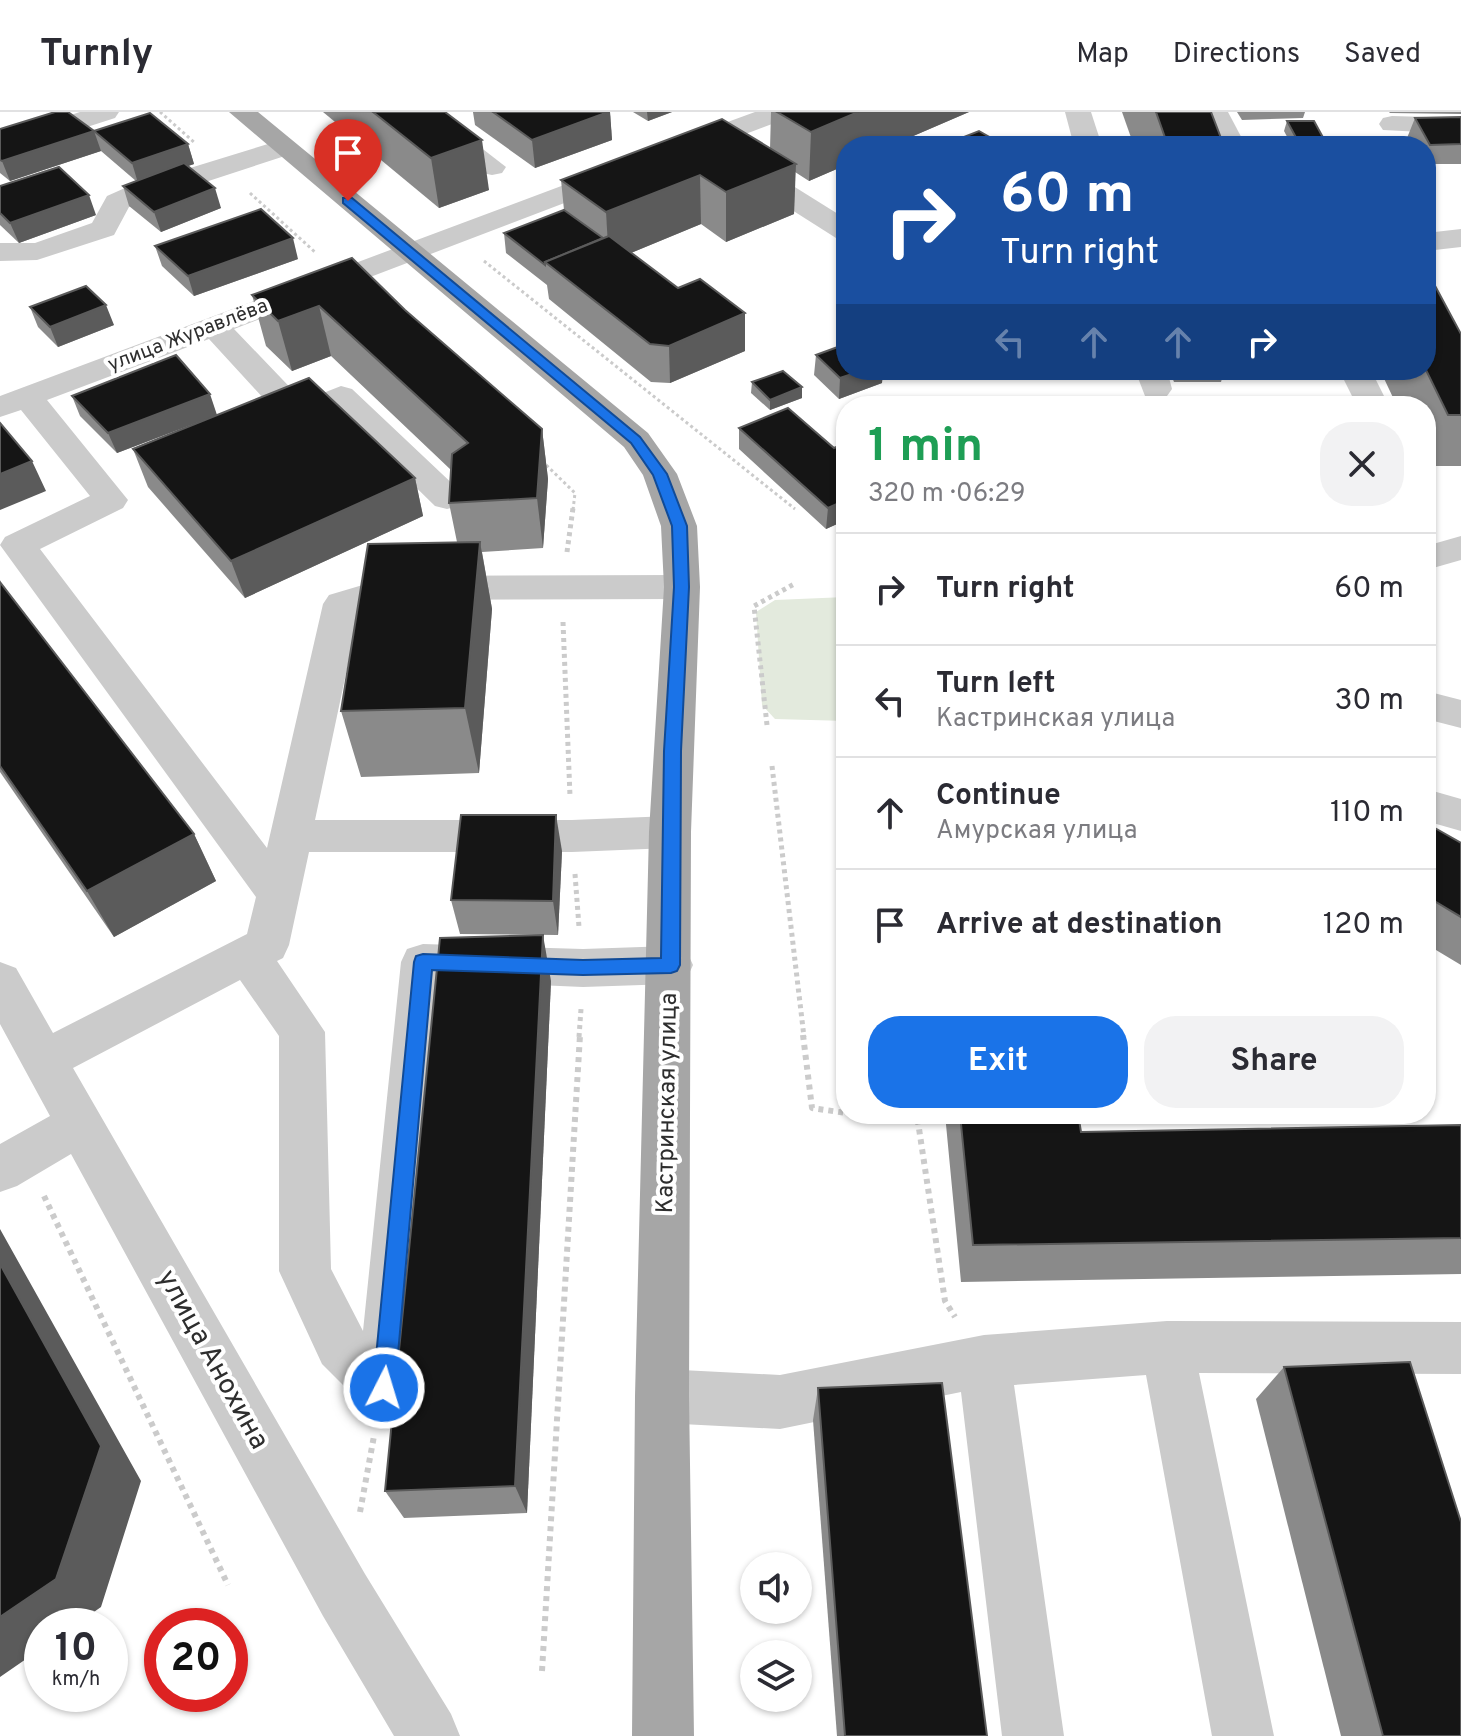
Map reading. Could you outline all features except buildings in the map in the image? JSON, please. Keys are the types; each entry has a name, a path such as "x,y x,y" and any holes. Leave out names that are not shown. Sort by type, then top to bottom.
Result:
{"main road":[{"name":"Кастринская улица","path":"242,112 281,148 636,440 660,474 679,526 682,587 670,832 671,965 662,1396 663,1736"}],"street":[{"path":"33,112 55,129"},
{"path":"0,147 106,112"},
{"path":"418,112 492,167"},
{"name":"улица Журавлёва","path":"9,400 214,326 779,112"},
{"path":"1078,112 1085,136"},
{"path":"1215,112 1227,136"},
{"path":"1392,124 1461,126"},
{"path":"703,141 836,226"},
{"path":"0,252 27,254 104,229 117,202 281,148"},
{"path":"1436,241 1460,238"},
{"path":"214,326 298,416"},
{"path":"266,429 341,396 447,498"},
{"path":"9,400 111,500 18,545 278,894"},
{"path":"1436,555 1461,548"},
{"path":"46,1059 267,945 342,604 393,588 682,587"},
{"path":"1436,708 1461,714"},
{"path":"1436,808 1461,815"},
{"path":"292,836 572,836 670,832"},
{"path":"247,955 302,1032 305,1271 341,1346 384,1388"},
{"path":"384,1388 423,962 583,968 671,965"},
{"name":"улица Анохина","path":"2,989 46,1059 344,1595 429,1736"},
{"path":"20,1179 81,1123"},
{"path":"662,1396 780,1402 984,1361 1167,1347 1461,1348"},
{"path":"1167,1347 1243,1736"},
{"path":"984,1361 1033,1736"}],"path":[{"path":"482,259 795,509"},
{"path":"767,725 754,606 796,583"},
{"path":"772,766 812,1108 836,1112"},
{"path":"918,1124 945,1301 984,1361"},
{"path":"20,1179 228,1585"},
{"path":"358,1521 384,1388"}],"shaded area":[{"path":"836,597 836,721 775,719 762,705 756,612 775,600"}],"route":[{"path":"348,201 636,440 660,474 679,526 682,587 672,751 671,965 583,968 423,962 384,1388"}]}
